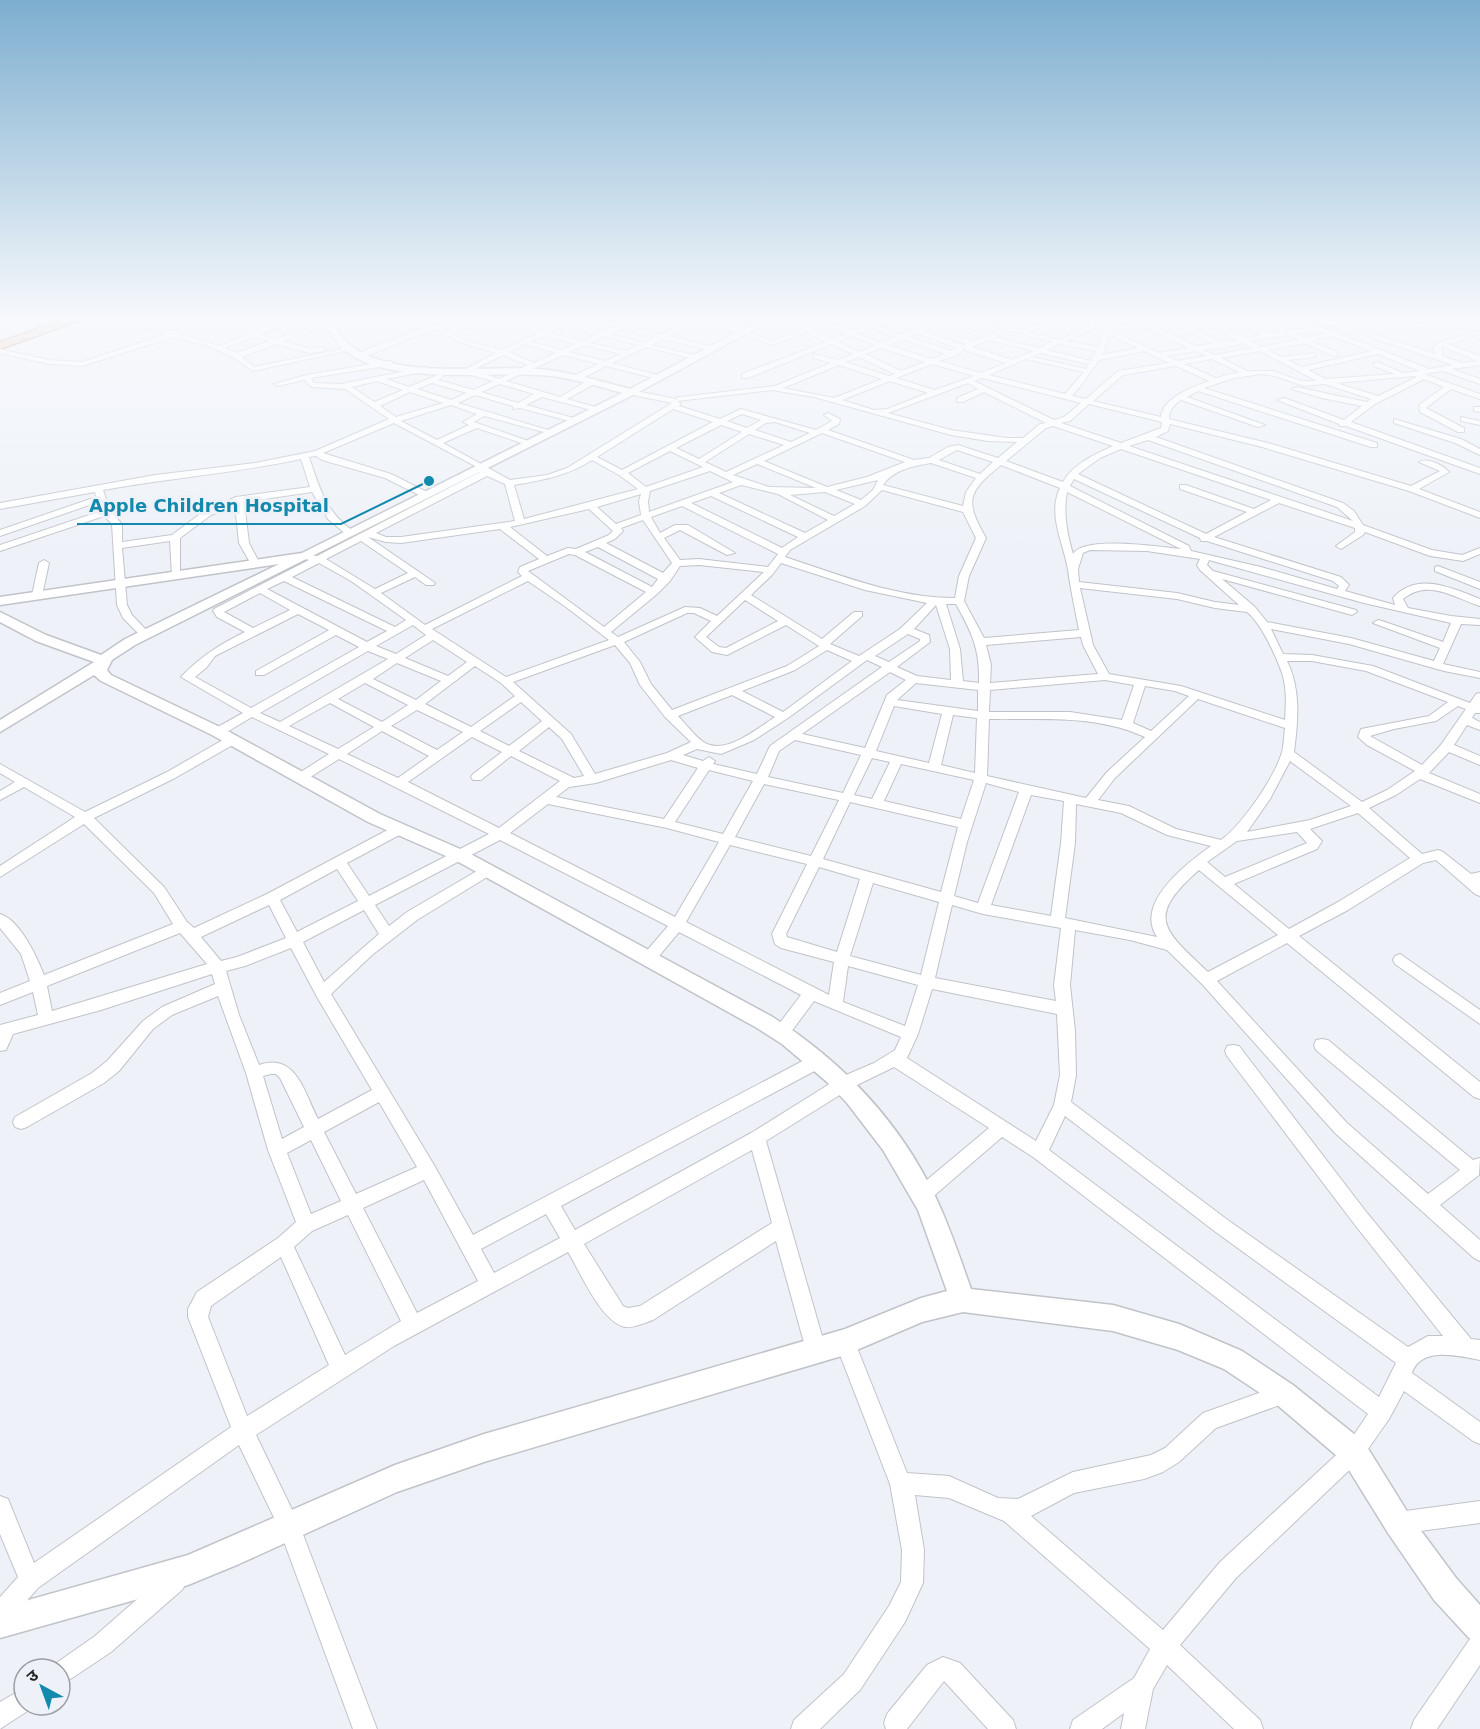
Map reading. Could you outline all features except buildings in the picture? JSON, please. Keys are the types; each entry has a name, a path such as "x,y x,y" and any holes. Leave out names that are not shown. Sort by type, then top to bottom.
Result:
{"street":[{"path":"360,397 394,420 509,483 561,474 676,402 713,397"},
{"path":"373,406 394,397"},
{"path":"431,397 551,432"},
{"path":"0,533 100,493 155,478 255,466 317,453 394,420 451,403 464,397"},
{"path":"490,397 574,421"},
{"path":"495,417 536,397"},
{"path":"550,397 596,410"},
{"path":"560,400 566,397"},
{"path":"0,727 102,663 130,642 313,558 367,536 530,443 622,397"},
{"path":"652,397 676,402 717,422 791,445"},
{"path":"819,397 908,422 976,438 999,441 1025,440"},
{"path":"836,400 844,397"},
{"path":"879,413 925,397"},
{"path":"960,400 967,397"},
{"path":"1000,397 1053,423 1120,447 1360,526 1430,554 1463,558 1480,563"},
{"path":"1070,397 1165,419 1412,489 1480,515"},
{"path":"0,1614 30,1580 243,1431 341,1369 413,1326 572,1241 756,1138 845,1083 880,1068 901,1054 927,982 960,842 981,778 985,665 978,634 959,601 964,576 981,538 966,510 970,492 981,477 1043,426 1067,419 1095,397"},
{"path":"1222,397 1374,445"},
{"path":"1264,411 1286,397"},
{"path":"1326,397 1369,404"},
{"path":"1371,397 1378,399"},
{"path":"1343,424 1382,397"},
{"path":"1436,397 1423,410 1461,430"},
{"path":"1105,677 1088,645 1065,546 1059,507 1062,486 1071,474 1088,461 1165,429 1168,407 1182,398 1261,425"},
{"path":"1281,400 1476,470 1480,462"},
{"path":"622,473 741,411 915,462"},
{"path":"484,413 467,422 530,443"},
{"path":"727,475 819,432 837,420 828,415"},
{"path":"1238,439 1280,416"},
{"path":"1464,419 1480,423"},
{"path":"701,460 764,421 770,420"},
{"path":"1397,421 1458,441 1480,452"},
{"path":"437,443 474,426"},
{"path":"1149,437 1328,499 1348,509 1360,526 1360,533 1341,546"},
{"path":"780,493 826,489 888,474 915,462 932,460 958,447 1062,486 1186,550 1206,557 1240,564 1404,610 1456,621 1480,622"},
{"path":"669,448 701,460 741,482 780,493 834,520"},
{"path":"317,453 325,458 388,476 426,495"},
{"path":"304,455 321,506 338,525 350,533"},
{"path":"590,456 622,473 646,491"},
{"path":"932,460 981,477"},
{"path":"757,461 862,504"},
{"path":"1412,489 1445,472 1424,462"},
{"path":"367,536 393,541 502,526 592,507 646,491 712,467"},
{"path":"254,633 221,615 218,611 286,578 350,533 483,469"},
{"path":"786,621 727,652 716,650 700,637 770,570 787,548 862,504 880,487 880,482 888,474"},
{"path":"1071,474 1207,538 1337,579 1344,585 1339,593"},
{"path":"616,527 741,482"},
{"path":"509,483 520,522"},
{"path":"880,487 966,510"},
{"path":"1183,487 1256,512"},
{"path":"117,546 175,537 199,516 239,499 315,489"},
{"path":"646,491 642,502 646,516 677,563"},
{"path":"0,506 100,493"},
{"path":"100,493 106,512 117,524 122,605 127,616 146,634"},
{"path":"712,493 805,537"},
{"path":"239,499 244,543 255,564"},
{"path":"1072,569 1078,552 1088,547 1186,550 1277,500"},
{"path":"683,503 782,556 869,588 938,601 959,601"},
{"path":"577,552 617,534 616,527 592,507"},
{"path":"0,548 106,512"},
{"path":"502,526 546,560"},
{"path":"659,537 678,527 685,527 730,553"},
{"path":"367,536 429,583"},
{"path":"175,537 177,575"},
{"path":"598,543 666,579"},
{"path":"653,592 577,552 568,551 524,569 523,572 617,641 635,662 646,685 669,715 699,744 709,749 721,750"},
{"path":"1463,558 1480,551"},
{"path":"1206,557 1202,565 1206,572 1251,609 1263,624 1288,674 1292,699 1288,753 1264,799 1229,841 1198,862 1176,882 1161,904 1158,918 1160,930 1172,946 1207,980 1341,1128 1480,1252"},
{"path":"1427,585 1447,557"},
{"path":"0,601 255,564 313,558 374,593 505,681 567,737 592,780"},
{"path":"677,563 699,562 770,570"},
{"path":"37,595 44,563"},
{"path":"604,632 653,592 677,563"},
{"path":"1438,570 1480,586"},
{"path":"1206,572 1352,612"},
{"path":"374,593 416,573"},
{"path":"282,725 396,659 429,632 528,577"},
{"path":"286,578 394,631"},
{"path":"1074,584 1177,596 1215,605 1251,609"},
{"path":"1404,610 1398,598 1416,587 1427,585 1480,603"},
{"path":"261,590 366,646 449,680"},
{"path":"744,595 824,645 890,667 914,679 984,687 1105,677 1177,688 1290,726"},
{"path":"667,824 704,766 721,750 752,736 908,630 938,601"},
{"path":"938,601 955,649 957,683"},
{"path":"299,609 211,654 203,665 187,678 250,712 282,725 399,783 835,1005 910,1034"},
{"path":"505,681 617,641 685,610 696,610 717,621"},
{"path":"669,715 791,668 824,645 858,614"},
{"path":"0,616 41,638 102,663"},
{"path":"0,872 85,817 171,775 225,736 250,712 414,620"},
{"path":"1437,666 1456,621"},
{"path":"1378,623 1445,646"},
{"path":"1263,624 1351,641 1437,666 1480,675"},
{"path":"649,958 678,924 761,778 774,749 925,642 925,637 908,630"},
{"path":"260,672 335,631"},
{"path":"980,642 1085,633"},
{"path":"1279,657 1312,658 1369,668 1455,703 1472,713 1480,726"},
{"path":"300,778 418,704 475,661"},
{"path":"102,663 99,671 106,678 225,736 374,818 461,856 782,1032 805,1048 845,1083 880,1127 922,1195 963,1300"},
{"path":"364,679 472,730 572,782"},
{"path":"914,679 893,695 889,702 869,752 779,934 780,940 786,944 927,982 1064,1009"},
{"path":"1127,723 1140,683"},
{"path":"734,691 782,716"},
{"path":"1089,803 1112,775 1151,735 1197,694"},
{"path":"399,783 522,696"},
{"path":"794,736 898,758 1070,800 1124,809 1172,832 1229,841 1300,827 1360,807 1404,787 1422,772 1446,746 1472,713 1480,696"},
{"path":"330,699 438,756"},
{"path":"889,702 983,715 1077,717 1127,723 1151,735"},
{"path":"1455,703 1432,719 1394,724 1365,732 1364,737 1422,772 1480,799"},
{"path":"934,767 949,710"},
{"path":"477,777 550,720"},
{"path":"752,736 774,749"},
{"path":"2,1035 191,974 240,962 295,940 500,834 565,784 592,780 671,756 699,744"},
{"path":"1446,746 1480,761"},
{"path":"1288,753 1360,807 1419,859"},
{"path":"671,756 704,766 877,802 967,825"},
{"path":"877,802 898,758"},
{"path":"0,768 85,817 159,890 187,931 218,968 231,1015 254,1073 277,1150 306,1225"},
{"path":"0,796 24,782"},
{"path":"983,909 1026,790"},
{"path":"545,799 667,824 816,862 983,909 1130,935 1172,946"},
{"path":"1039,1152 1062,1105 1068,1075 1067,1031 1062,985 1070,800"},
{"path":"1224,883 1312,846 1315,842 1312,837 1300,827"},
{"path":"0,999 272,898 400,829"},
{"path":"1207,980 1343,906 1419,859 1438,855 1474,878 1480,891"},
{"path":"339,862 388,935"},
{"path":"1198,862 1480,1092"},
{"path":"322,993 367,951 412,916 487,871"},
{"path":"835,1005 842,959 868,877"},
{"path":"272,898 322,993 428,1170 490,1284"},
{"path":"0,919 14,932 28,951 37,970 46,1019"},
{"path":"1400,960 1480,1018"},
{"path":"21,1122 98,1078 113,1066 148,1025 167,1011 224,987"},
{"path":"782,1032 811,993"},
{"path":"1322,1045 1477,1167 1428,1204"},
{"path":"1233,1051 1361,1219 1473,1348"},
{"path":"895,1059 1039,1152 1382,1412"},
{"path":"469,1246 818,1061"},
{"path":"254,1073 274,1067 282,1069 413,1326"},
{"path":"277,1150 381,1093"},
{"path":"1062,1105 1404,1368 1480,1434"},
{"path":"922,1195 1001,1128"},
{"path":"756,1138 816,1350"},
{"path":"365,1729 288,1524 243,1431 198,1317 198,1309 204,1299 284,1244 306,1225 428,1170"},
{"path":"549,1203 612,1308 619,1316 630,1319 646,1313 782,1227"},
{"path":"284,1244 341,1369"},
{"path":"0,1623 188,1570 229,1554 288,1524 395,1479 484,1448 845,1342 921,1310 963,1300 1113,1318 1152,1327 1207,1347 1233,1360 1284,1394 1354,1452 1398,1523 1445,1589 1480,1627"},
{"path":"803,1729 852,1682 897,1614 912,1583 913,1550 901,1484 845,1342"},
{"path":"1133,1729 1142,1686 1164,1647 1228,1570 1354,1452 1382,1412 1404,1368 1428,1346 1452,1345 1473,1348"},
{"path":"1009,1511 1028,1506 1075,1482 1164,1461 1177,1452 1200,1426 1210,1420 1284,1394"},
{"path":"901,1484 930,1484 954,1488 1009,1511 1164,1647 1251,1729"},
{"path":"0,1507 30,1580"},
{"path":"1398,1523 1477,1515"},
{"path":"72,1666 103,1644 188,1570"},
{"path":"1423,1729 1480,1644"},
{"path":"896,1723 934,1673 943,1669 952,1671 1004,1729"},
{"path":"1082,1729 1142,1686"}],"place":[{"name":"Apple Children Hospital","path":"429,481"}]}
